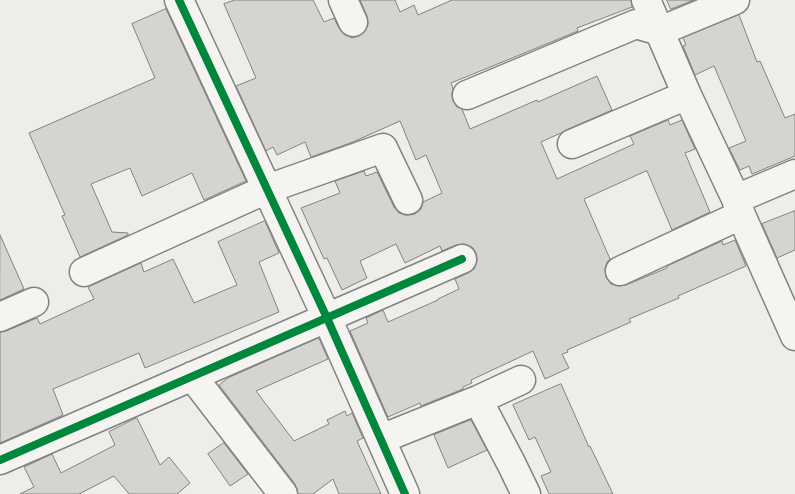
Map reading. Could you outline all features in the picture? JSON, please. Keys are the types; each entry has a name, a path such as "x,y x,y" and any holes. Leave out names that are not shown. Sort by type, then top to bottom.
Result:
{"street":[{"path":"179,0 327,318 405,494"},
{"path":"646,0 795,336"},
{"path":"467,95 636,24 660,31 735,0"},
{"path":"572,144 687,95"},
{"path":"84,272 267,189 382,148 408,200"},
{"path":"620,271 739,207 795,174"},
{"path":"0,460 462,259"},
{"path":"0,317 34,302"},
{"path":"192,376 283,494"},
{"path":"381,439 478,400 521,380"},
{"path":"478,400 526,494"}],"building":[{"path":"235,0 313,0 324,22 334,18 344,34 352,38 359,36 365,31 368,24 367,16 360,0 395,0 400,12 414,5 418,15 452,0 631,0 632,7 577,28 578,31 451,83 453,101 457,107 462,109 470,129 597,76 612,110 541,142 557,179 634,144 630,136 668,120 670,125 682,120 695,149 685,153 710,212 672,230 647,171 584,199 610,259 605,269 606,277 611,284 618,286 626,285 667,268 667,266 722,241 723,245 735,240 746,266 678,296 679,298 629,319 631,322 567,350 568,352 562,354 569,368 545,379 533,351 471,380 472,383 463,387 463,389 421,406 420,403 388,417 350,331 368,323 366,318 383,310 388,322 459,289 455,279 474,269 477,261 476,253 472,247 464,244 442,251 440,246 405,263 396,244 360,261 367,278 342,290 327,258 324,259 301,208 340,193 335,181 364,171 366,176 377,172 394,207 399,213 406,215 415,214 421,209 423,202 442,193 426,155 416,160 400,121 353,142 311,157 305,142 277,155 273,147 266,151 236,86 256,78 224,4"},
{"path":"667,0 694,0 671,9"},
{"path":"166,9 246,181 204,200 192,173 142,196 130,168 91,184 112,232 128,233 128,235 80,257 62,216 65,215 29,133 155,78 132,24"},
{"path":"739,15 757,62 760,61 785,118 795,114 795,156 752,174 749,166 740,170 729,148 746,141 714,66 695,75 683,46 686,45 683,38"},
{"path":"795,211 795,250 777,258 762,224"},
{"path":"265,221 279,253 259,262 279,312 145,368 139,353 53,389 63,415 0,443 0,332 37,318 40,324 94,299 88,287 141,263 144,272 173,259 194,303 237,285 218,242"},
{"path":"0,235 24,289 0,300"},
{"path":"319,338 328,359 256,391 294,441 329,424 327,420 345,411 347,416 352,413 363,438 357,441 381,494 339,494 333,479 313,494 298,494 295,484 219,385 228,378"},
{"path":"561,384 589,447 613,494 549,494 541,476 551,472 535,437 529,440 513,405"},
{"path":"137,418 160,465 169,457 190,483 177,494 129,494 114,476 79,494 20,494 34,487 24,467 52,454 61,473 115,445 109,432"},
{"path":"471,420 487,450 448,468 434,435"},
{"path":"224,443 248,474 230,486 208,454"}],"cycle path":[{"path":"179,0 327,318 405,494"},
{"path":"0,460 462,259"}]}
